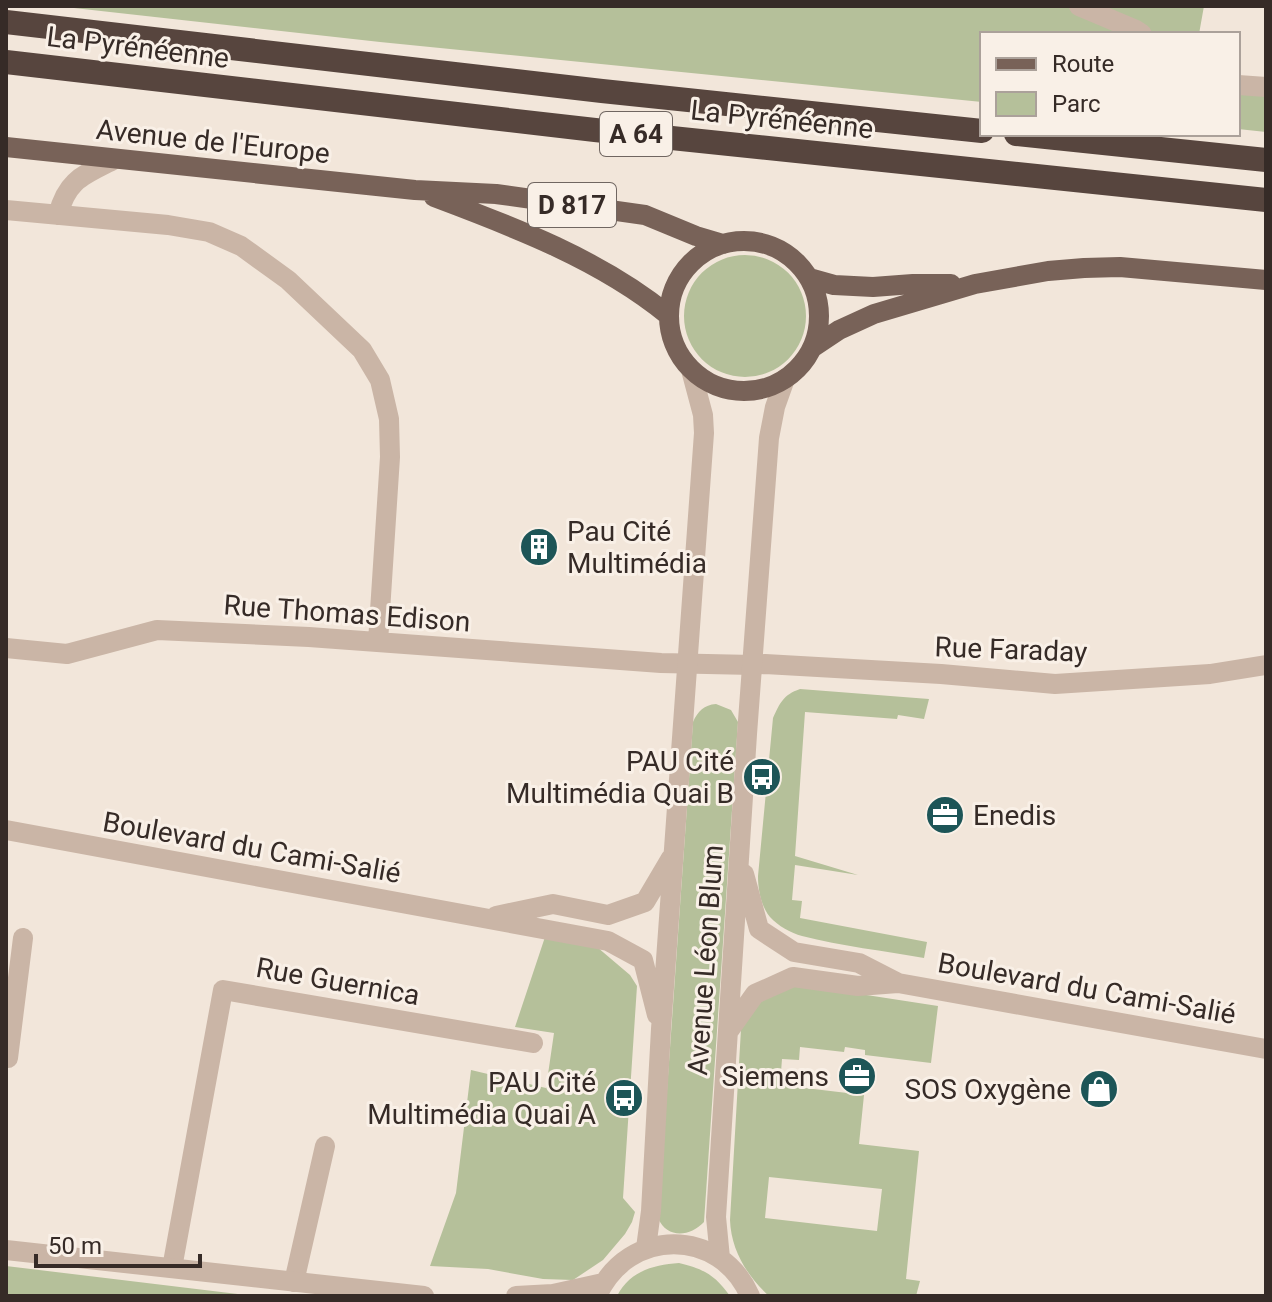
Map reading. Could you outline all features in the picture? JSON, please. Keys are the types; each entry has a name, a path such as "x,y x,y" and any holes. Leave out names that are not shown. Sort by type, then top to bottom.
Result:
{"highway":[{"name":"La Pyrénéenne","path":"6,22 602,91 980,131"},
{"name":"La Pyrénéenne","path":"6,62 595,130 1266,200"},
{"path":"1035,136 1266,160"}],"main road":[{"name":"Avenue de l'Europe","path":"6,147 415,190 496,194 645,215 723,244"},
{"name":"Avenue de l'Europe","path":"415,190 487,217 603,271 636,290 668,315"},
{"path":"743,241 762,244 781,251 796,262 809,278 818,305 819,320 812,348 805,360 785,379 770,387 736,391 704,380 691,370 679,354 671,335 668,315 671,299 684,271 708,250 743,241"},
{"path":"812,348 855,322 975,284 1048,271 1096,267 1266,280"},
{"path":"809,278 834,285 873,287 975,284"}],"street":[{"path":"1079,6 1139,32"},
{"path":"1240,85 1266,87"},
{"path":"58,215 69,187 115,159"},
{"path":"6,210 168,225 209,232 241,246 288,280 362,350 380,380 389,419 390,457 378,642"},
{"name":"Avenue Léon Blum","path":"646,1248 704,433 691,370"},
{"name":"Avenue Léon Blum","path":"720,1258 716,1217 769,438 785,379"},
{"name":"Rue Thomas Edison","path":"6,648 67,654 157,630 687,663"},
{"path":"687,663 753,665"},
{"name":"Rue Faraday","path":"753,665 838,667 1055,684 1210,674 1266,665"},
{"name":"Boulevard du Cami-Salié","path":"6,830 608,941 643,960 661,1029"},
{"name":"Boulevard du Cami-Salié","path":"488,918 553,904 608,915 645,902 673,854"},
{"name":"Boulevard du Cami-Salié","path":"740,858 759,929 794,952 859,963 898,983"},
{"path":"6,1058 23,938"},
{"name":"Boulevard du Cami-Salié","path":"727,1033 755,994 793,977 858,986 898,983 1266,1049"},
{"name":"Rue Guernica","path":"172,1268 223,990 533,1043"},
{"path":"294,1282 325,1146"},
{"path":"516,1296 600,1290 621,1262 646,1248 671,1243 697,1247 720,1258 737,1273 751,1295"},
{"path":"6,1250 424,1296"}],"green space":[{"path":"56,6 1204,6 1199,32 980,32 980,102"},
{"path":"1240,91 1266,94 1266,132 1240,129"},
{"path":"745,255 769,259 788,273 802,292 806,316 802,340 788,359 769,373 745,377 721,373 702,359 688,340 684,316 688,292 702,273 721,259"},
{"path":"800,689 929,699 924,719 898,715 897,719 805,712 795,856 858,875 795,865 792,900 802,901 800,918 927,942 924,958 798,935 777,923 764,908 758,876 773,718 783,700"},
{"path":"716,704 731,710 738,722 704,1222 692,1231 679,1234 667,1230 658,1218 693,722 702,709"},
{"path":"546,934 597,947 630,975 637,986 623,1198 635,1212 632,1222 603,1260 573,1280 543,1279 488,1269 430,1266 456,1193 471,1070 546,1088 554,1033 515,1027"},
{"path":"808,986 938,1006 931,1063 865,1055 865,1050 845,1047 844,1052 800,1047 799,1060 782,1059 780,1085 864,1095 859,1144 919,1151 906,1279 920,1281 916,1296 769,1296 747,1271 737,1252 730,1220 741,1029 751,1009 782,987","holes":["769,1177 882,1189 877,1231 765,1218"]},
{"path":"679,1263 708,1274 730,1296 617,1296 635,1275 660,1265"},
{"path":"6,1266 246,1295 246,1296 6,1296"}],"place":[{"name":"Pau Cité Multimédia","path":"539,547"},
{"name":"PAU Cité Multimédia Quai B","path":"762,777"},
{"name":"Enedis","path":"945,815"},
{"name":"Siemens","path":"857,1076"},
{"name":"SOS Oxygène","path":"1099,1089"},
{"name":"PAU Cité Multimédia Quai A","path":"624,1098"}]}
